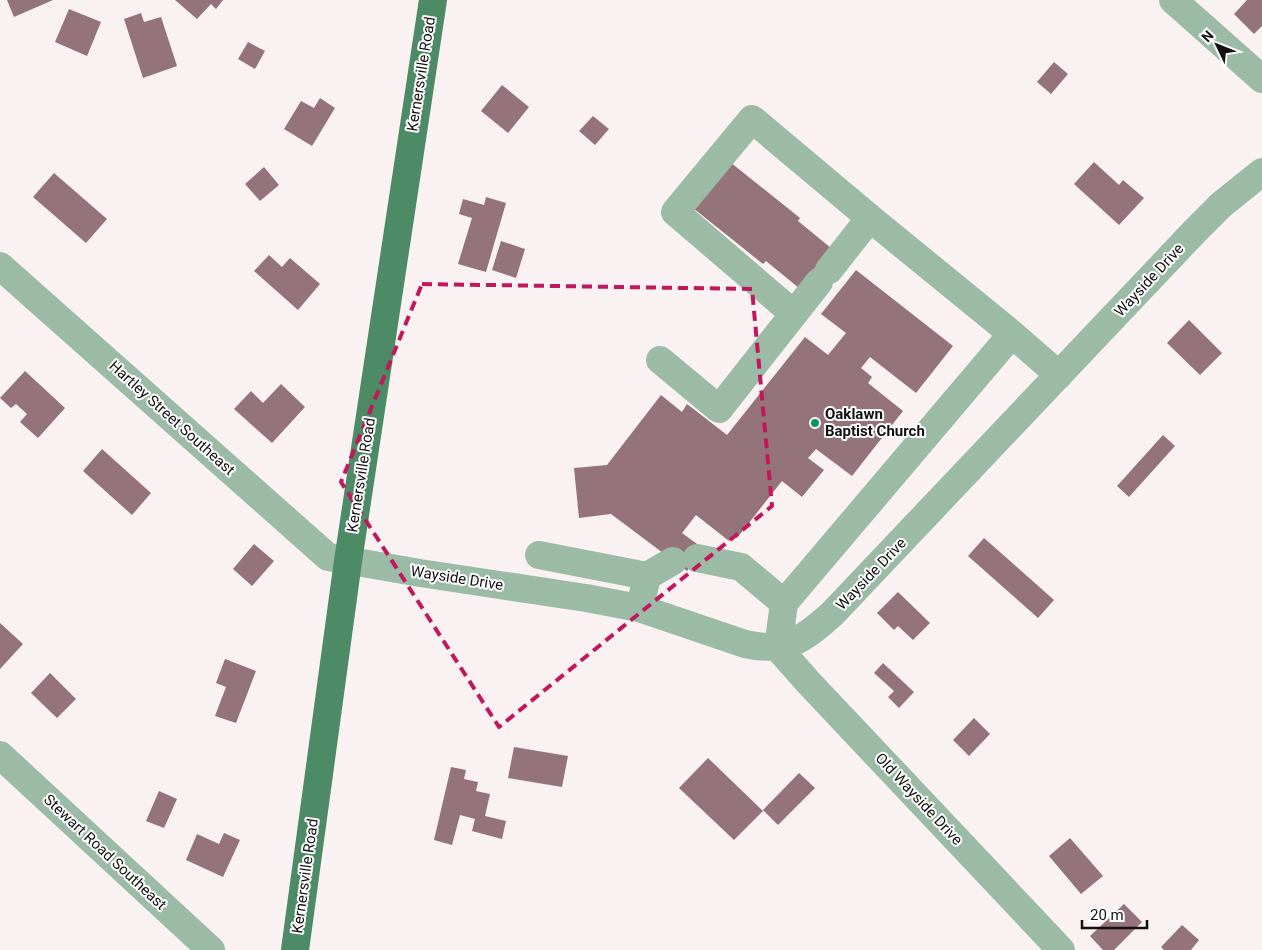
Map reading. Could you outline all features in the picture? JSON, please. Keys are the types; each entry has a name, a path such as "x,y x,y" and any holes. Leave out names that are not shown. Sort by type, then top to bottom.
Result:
{"main road":[{"name":"Kernersville Road","path":"295,950 348,561 433,0"}],"street":[{"path":"1173,0 1262,79"},
{"path":"794,314 675,212 752,119 1059,375"},
{"name":"Wayside Drive","path":"348,561 639,608 761,648 778,648 790,644 813,632 832,614 1195,231 1221,205 1262,172"},
{"path":"660,360 719,409 870,218"},
{"name":"Hartley Street Southeast","path":"0,266 328,557 348,561"},
{"path":"778,648 784,603 1012,334"},
{"path":"539,555 647,576 685,559 741,567 784,603"},
{"path":"639,608 647,576"},
{"name":"Old Wayside Drive","path":"778,648 1061,950"},
{"name":"Stewart Road Southeast","path":"0,755 211,950"}],"highlighted area":[{"path":"422,284 752,289 772,506 499,727 341,482"}],"building":[{"path":"7,0 53,0 14,17"},
{"path":"175,0 223,0 216,9 211,4 197,19"},
{"path":"1247,0 1262,0 1262,26 1254,34 1234,14"},
{"path":"69,9 101,22 87,56 55,42"},
{"path":"141,13 144,22 161,17 177,66 143,78 124,19"},
{"path":"248,42 265,51 255,69 238,59"},
{"path":"1054,62 1068,74 1051,94 1037,82"},
{"path":"502,85 529,107 508,133 481,111"},
{"path":"320,98 335,108 312,146 284,129 301,101 314,108"},
{"path":"593,116 609,129 595,145 579,131"},
{"path":"730,162 800,218 798,221 831,248 799,288 766,261 763,264 693,208"},
{"path":"1094,162 1119,185 1123,180 1144,198 1119,225 1074,184"},
{"path":"264,167 279,185 260,201 245,184"},
{"path":"54,173 107,219 86,243 33,197"},
{"path":"486,197 506,203 486,272 458,264 472,218 459,214 463,199 484,205"},
{"path":"501,241 525,249 516,278 492,270"},
{"path":"269,255 282,267 290,258 320,284 298,310 254,271"},
{"name":"Oaklawn Baptist Church","path":"856,270 953,346 916,393 870,357 861,368 872,377 868,383 903,411 852,476 816,449 808,458 824,470 802,497 782,481 737,538 733,535 729,541 696,515 682,533 704,549 687,571 611,514 579,518 574,468 607,465 661,395 682,412 687,404 727,435 805,337 828,355 846,333 821,314"},
{"path":"1189,320 1222,353 1200,375 1167,343"},
{"path":"25,371 65,408 38,438 20,422 27,414 16,404 11,408 0,398"},
{"path":"281,384 305,407 272,443 234,409 251,391 263,403"},
{"path":"1163,435 1175,446 1129,497 1117,486"},
{"path":"102,449 151,493 132,515 83,471"},
{"path":"984,538 1054,600 1038,618 968,556"},
{"path":"254,544 274,561 252,586 233,569"},
{"path":"898,592 930,623 913,640 898,626 894,630 877,613"},
{"path":"0,623 23,644 0,669"},
{"path":"225,659 256,671 236,723 215,716 226,687 216,683"},
{"path":"883,663 914,692 899,708 888,697 894,691 874,673"},
{"path":"50,673 76,699 57,718 31,693"},
{"path":"974,718 990,734 969,756 953,740"},
{"path":"514,747 568,756 562,787 508,778"},
{"path":"708,758 763,811 734,840 679,788"},
{"path":"451,767 466,770 464,779 478,782 476,791 490,794 485,816 506,821 502,839 472,831 475,819 460,815 452,845 434,840"},
{"path":"799,773 815,788 778,825 763,810"},
{"path":"159,791 177,799 164,828 146,821"},
{"path":"224,833 240,840 223,877 186,860 197,834 219,844"},
{"path":"1070,838 1103,876 1081,894 1049,856"},
{"path":"1124,904 1142,922 1114,950 1103,950 1090,936"},
{"path":"1182,925 1199,940 1191,950 1164,950 1161,947"}],"place":[{"name":"Oaklawn Baptist Church","path":"815,423"}]}
